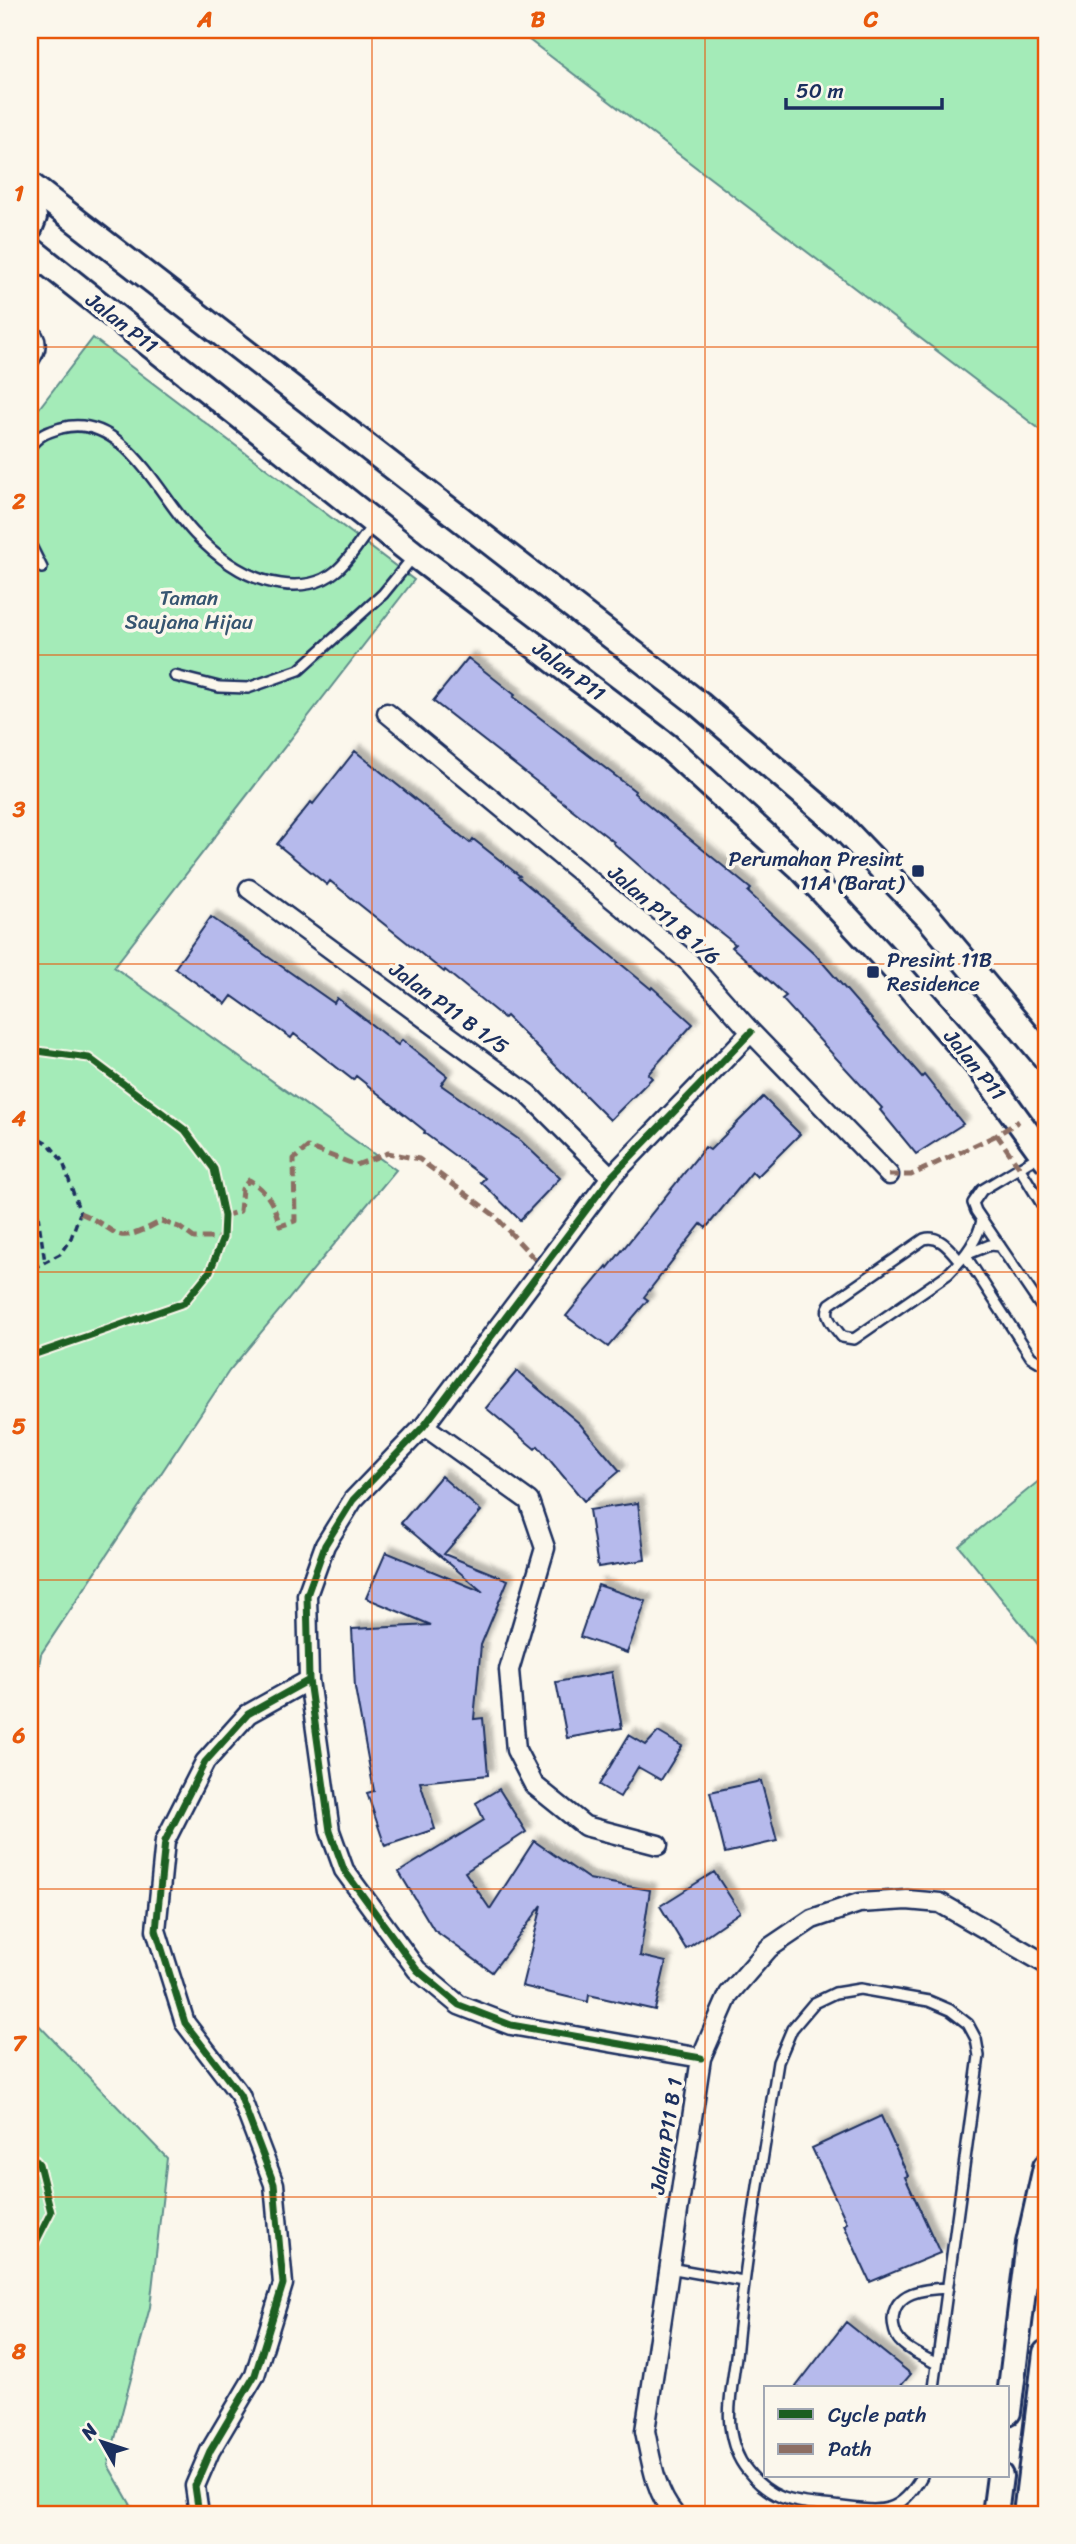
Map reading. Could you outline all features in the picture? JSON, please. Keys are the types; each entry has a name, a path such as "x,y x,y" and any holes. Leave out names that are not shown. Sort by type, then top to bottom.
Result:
{"main road":[{"path":"30,206 68,215 699,704 831,817 929,918 1046,1058"},
{"name":"Jalan P11","path":"30,249 415,555 667,746 801,868 890,964 980,1068 1044,1156"},
{"path":"1010,2396 1029,2242 1046,2167"},
{"path":"1026,2514 1046,2353"},
{"path":"995,2514 1000,2478"}],"street":[{"name":"Jalan P11 B 1/6","path":"387,713 689,962 751,1032 889,1175"},
{"name":"Jalan P11 B 1/5","path":"250,889 528,1094 611,1177"},
{"path":"701,2057 511,2025 459,2005 417,1970 344,1870 330,1831 309,1680 307,1595 324,1545 353,1500 424,1426 611,1177 751,1032"},
{"path":"424,1426 529,1501 545,1548 509,1670 516,1750 534,1786 585,1826 658,1845"},
{"path":"199,2514 195,2486 210,2451 255,2375 283,2284 274,2185 240,2095 185,2023 156,1930 165,1841 205,1762 248,1714 309,1680"},
{"name":"Jalan P11 B 1","path":"667,2512 653,2471 645,2431 701,2057 729,1994 769,1948 811,1919 859,1903 907,1900 940,1903 1044,1960"}],"lane":[{"path":"30,326 40,337 41,349 39,356 30,366"},
{"path":"30,446 41,434 75,425 97,428 122,445 144,468 194,533 225,560 262,582 297,586 321,580 337,571 375,522"},
{"path":"30,544 42,568"},
{"path":"175,676 219,687 247,688 299,670 383,594 415,555"},
{"path":"1044,1156 1019,1167 982,1190 973,1203 1046,1314"},
{"path":"1019,1167 1046,1211"},
{"path":"982,1220 975,1240 962,1258 948,1274 854,1339 842,1337 827,1315 826,1310 830,1304 925,1239 937,1238 962,1258 1031,1357 1041,1363 1046,1360"},
{"path":"962,1258 990,1245 1000,1246"},
{"path":"921,2478 906,2499 892,2509 877,2511 783,2500 754,2478 735,2451 730,2424 743,2281 778,2062 792,2029 814,2003 835,1993 860,1989 929,2001 950,2010 968,2024 976,2039 979,2056 934,2386"},
{"path":"669,2268 743,2281"},
{"path":"937,2364 900,2341 893,2326 893,2311 901,2298 921,2289 948,2288"}],"path":[{"path":"30,1133 49,1144 63,1162 80,1213 71,1238 60,1254 30,1270"},
{"path":"30,1206 38,1216 45,1262"}],"green space":[{"path":"516,30 1046,30 1046,434"},
{"name":"Taman Saujana Hijau","path":"93,338 414,580 114,967 396,1170 229,1371 41,1654 30,1714 30,420"},
{"path":"1046,1475 1046,1642 1040,1647 959,1546"},
{"path":"30,2016 167,2158 150,2307 108,2465 136,2514 30,2514"}],"building":[{"path":"468,658 515,695 513,697 635,791 634,793 751,889 748,892 815,954 922,1077 924,1075 963,1124 916,1154 880,1110 882,1108 782,999 786,996 732,947 735,944 673,895 614,842 433,701"},
{"path":"355,751 470,843 473,839 520,876 518,877 575,926 651,989 652,987 693,1024 648,1074 652,1078 610,1120 506,1016 504,1018 330,881 327,885 277,844"},
{"path":"211,917 334,1003 337,998 398,1045 402,1040 447,1076 441,1085 521,1141 560,1178 520,1220 481,1182 485,1178 424,1133 425,1131 356,1076 353,1080 294,1034 291,1038 232,996 226,1004 175,968"},
{"path":"763,1097 800,1134 757,1177 752,1172 706,1228 701,1224 644,1297 648,1300 608,1347 566,1316 705,1147 710,1150"},
{"path":"517,1371 579,1423 620,1471 584,1501 538,1446 535,1449 486,1408"},
{"path":"441,1476 481,1511 444,1554 508,1580 481,1645 474,1719 483,1718 488,1775 420,1782 435,1829 385,1846 367,1793 374,1791 355,1688 352,1629 431,1625 366,1598 386,1552 483,1592 401,1523"},
{"path":"638,1503 645,1560 598,1567 589,1510"},
{"path":"598,1585 646,1601 627,1653 580,1637"},
{"path":"612,1672 622,1728 567,1738 556,1682"},
{"path":"658,1732 682,1746 661,1780 638,1767 620,1797 599,1785 629,1735 646,1745"},
{"path":"761,1781 777,1841 725,1853 710,1792"},
{"path":"499,1789 526,1832 465,1872 490,1909 534,1841 589,1879 650,1890 640,1956 666,1962 655,2010 589,1995 588,2002 522,1986 542,1905 492,1972 434,1930 399,1872 484,1820 476,1803"},
{"path":"714,1872 740,1912 686,1949 660,1906"},
{"path":"881,2116 940,2253 870,2282 844,2225 847,2223 812,2148"},
{"path":"846,2322 911,2374 901,2386 797,2386"}],"marked path":[{"path":"1019,1121 997,1135 1019,1167"},
{"path":"889,1175 911,1175 997,1135"},
{"path":"224,1216 240,1211 242,1189 249,1180 269,1199 280,1226 295,1221 294,1159 308,1147 356,1165 388,1153 419,1159 494,1215 543,1268"},
{"path":"80,1213 118,1234 133,1234 161,1221 179,1227 194,1238 223,1238"}],"cycle path":[{"path":"701,2058 511,2025 459,2005 417,1970 344,1870 330,1831 309,1680 307,1595 325,1545 353,1500 424,1426 611,1177 751,1032"},
{"path":"30,1050 89,1058 185,1130 214,1169 224,1216 223,1238 210,1271 184,1303 30,1356"},
{"path":"199,2514 195,2486 210,2451 255,2375 283,2284 274,2184 240,2095 185,2023 156,1930 165,1841 205,1762 248,1714 309,1680"},
{"path":"30,2154 39,2164 51,2212 30,2254"}],"place":[{"name":"Perumahan Presint 11A (Barat)","path":"918,871"},
{"name":"Presint 11B Residence","path":"873,972"}]}
